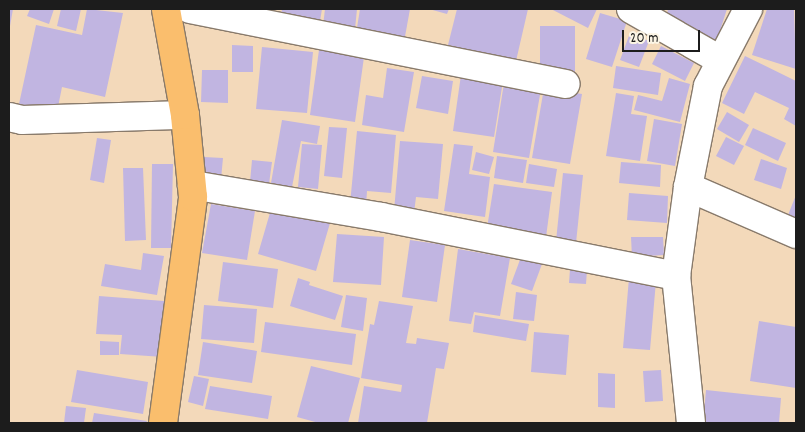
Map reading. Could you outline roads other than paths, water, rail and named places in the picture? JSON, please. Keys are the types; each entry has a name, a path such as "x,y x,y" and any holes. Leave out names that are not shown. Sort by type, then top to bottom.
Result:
{"main road":[{"path":"163,423 193,197 185,115 166,9"}],"street":[{"path":"190,9 566,84"},
{"path":"631,9 720,60"},
{"path":"691,423 676,276 688,188 708,86 720,60 738,33 748,9"},
{"path":"9,117 22,120 185,115"},
{"path":"192,185 381,217 676,276"},
{"path":"688,188 796,234"}]}
